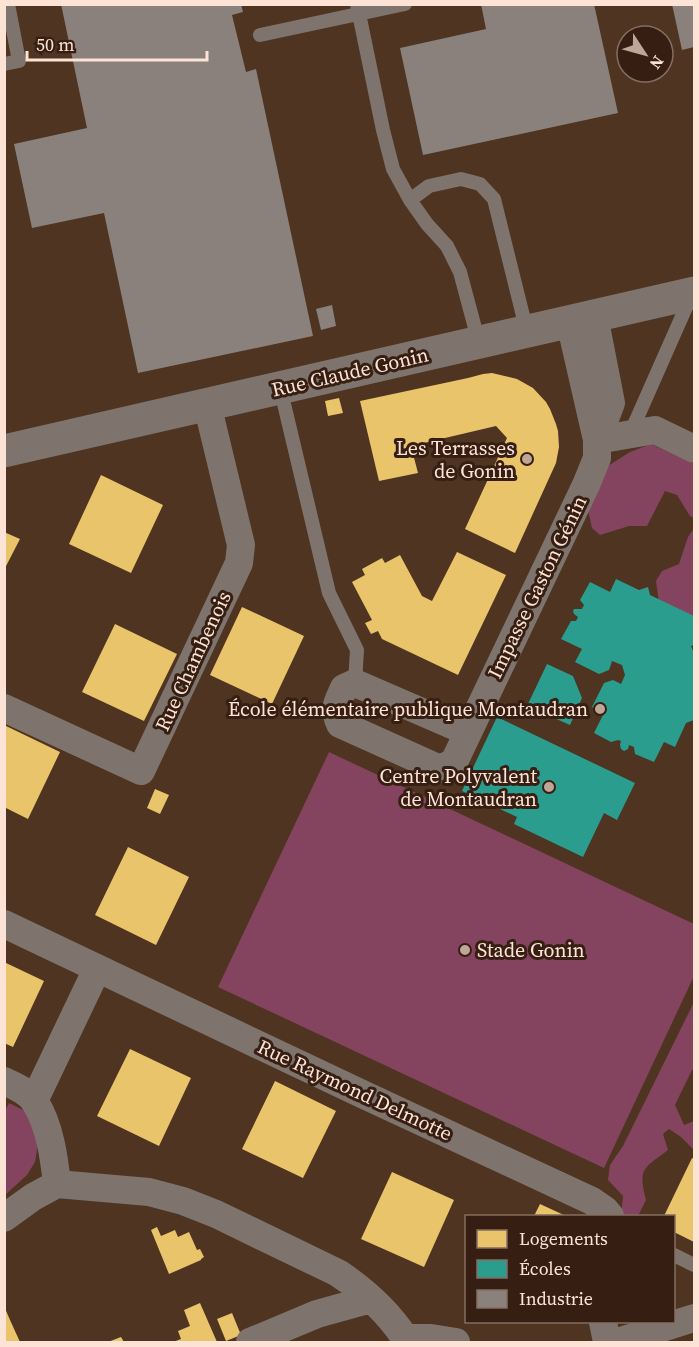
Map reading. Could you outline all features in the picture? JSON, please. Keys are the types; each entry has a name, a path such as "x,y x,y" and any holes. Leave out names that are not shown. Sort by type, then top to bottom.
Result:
{"street":[{"name":"Rue Claude Gonin","path":"4,451 694,293"},
{"name":"Impasse Gaston Génin","path":"356,683 344,688 338,700 335,713 340,724 440,769 454,762 597,458 597,440 611,403 582,319"},
{"name":"Rue Chambenois","path":"4,708 141,771 239,563 242,545 207,404"},
{"path":"597,440 655,430 694,449"},
{"path":"356,683 468,732"},
{"name":"Rue Raymond Delmotte","path":"4,924 592,1201 609,1215"},
{"path":"34,1101 97,969"},
{"path":"4,1081 18,1087 34,1101 45,1124 54,1155 57,1184"},
{"path":"4,1218 33,1197 57,1184 149,1192 183,1201 226,1218 338,1273 356,1285 396,1324 404,1340 431,1338 456,1342"},
{"path":"250,1342 328,1310 371,1299"},
{"path":"617,1342 694,1318"},
{"path":"603,1323 607,1342"}],"lane":[{"path":"4,64 19,61 8,4"},
{"path":"260,35 358,9 405,4"},
{"path":"358,9 393,168 410,200 447,246 460,272 478,343"},
{"path":"410,200 429,186 461,179 480,184 494,199 526,332"},
{"path":"630,434 694,293"},
{"path":"280,387 328,593 357,650 356,683"},
{"path":"675,1256 694,1265"}],"shaded area":[{"path":"651,444 694,464 694,518 690,516 677,495 665,491 647,526 629,526 600,535 592,528 588,510 600,471 630,452"},
{"path":"694,528 694,621 670,620 660,609 656,581 662,571 679,564 688,537"},
{"name":"Stade Gonin","path":"329,752 694,924 694,976 604,1168 218,987"},
{"path":"694,1002 694,1069 675,1105 684,1125 694,1121 694,1150 669,1129 663,1134 668,1150 645,1170 643,1181 646,1200 638,1215 621,1215 623,1196 608,1180 610,1165 623,1146"},
{"path":"9,1103 27,1112 38,1144 35,1162 27,1175 5,1195 4,1113"}],"building: Logements":[{"name":"Les Terrasses de Gonin","path":"492,373 517,379 533,388 546,402 558,431 559,447 556,463 515,553 465,529 507,438 496,426 411,446 418,473 379,481 360,401"},
{"path":"339,398 343,413 328,416 325,401"},
{"path":"101,475 163,505 131,573 69,544"},
{"path":"4,532 20,539 4,570"},
{"path":"457,552 506,575 458,675 382,639 378,631 371,634 365,623 372,620 352,582 365,575 362,569 382,558 385,563 400,555 422,596 432,601"},
{"path":"242,607 304,636 272,704 210,675"},
{"path":"115,624 177,654 144,721 82,692"},
{"path":"4,725 60,752 28,819 4,807"},
{"path":"155,789 169,795 160,814 147,808"},
{"path":"128,847 189,877 156,945 95,915"},
{"path":"4,962 44,981 13,1047 4,1043"},
{"path":"130,1049 191,1078 159,1146 97,1116"},
{"path":"275,1081 336,1111 303,1178 242,1149"},
{"path":"692,1158 694,1159 694,1242 675,1232 675,1215 664,1215"},
{"path":"392,1172 454,1200 424,1267 361,1239"},
{"path":"540,1204 564,1215 534,1215"},
{"path":"157,1227 161,1236 175,1230 178,1237 189,1232 197,1250 200,1249 204,1257 169,1274 151,1230"},
{"path":"200,1303 217,1342 173,1342 181,1339 178,1331 190,1326 184,1310"},
{"path":"4,1306 10,1320 20,1342 4,1342"},
{"path":"232,1313 241,1335 226,1341 217,1319"},
{"path":"121,1337 124,1342 108,1342"}],"building: Écoles":[{"path":"616,579 639,590 648,587 650,595 694,616 694,645 691,646 694,653 694,720 686,723 675,747 664,742 654,762 635,754 634,747 629,745 624,751 621,749 621,741 611,742 594,733 604,713 592,707 604,683 613,680 621,684 625,675 622,665 612,661 609,670 599,674 575,662 582,649 561,639 571,621 576,621 578,617 573,611 582,609 584,605 580,600 590,582 610,592"},
{"path":"547,664 573,676 582,698 570,725 527,706"},
{"name":"Centre Polyvalent de Montaudran","path":"497,717 635,783 617,820 604,813 583,857 514,824 517,817 462,791"}],"building: Industrie":[{"path":"61,4 241,4 243,12 232,15 246,72 256,69 313,336 138,373 104,213 32,228 14,144 87,128"},
{"path":"481,4 594,4 618,113 423,155 400,48 486,29"},
{"path":"672,4 694,4 694,47 682,50"},
{"path":"332,305 336,326 321,330 316,309"}],"place":[{"name":"Les Terrasses de Gonin","path":"527,459"},
{"name":"École élémentaire publique Montaudran","path":"600,709"},
{"name":"Centre Polyvalent de Montaudran","path":"549,787"},
{"name":"Stade Gonin","path":"465,950"}]}
